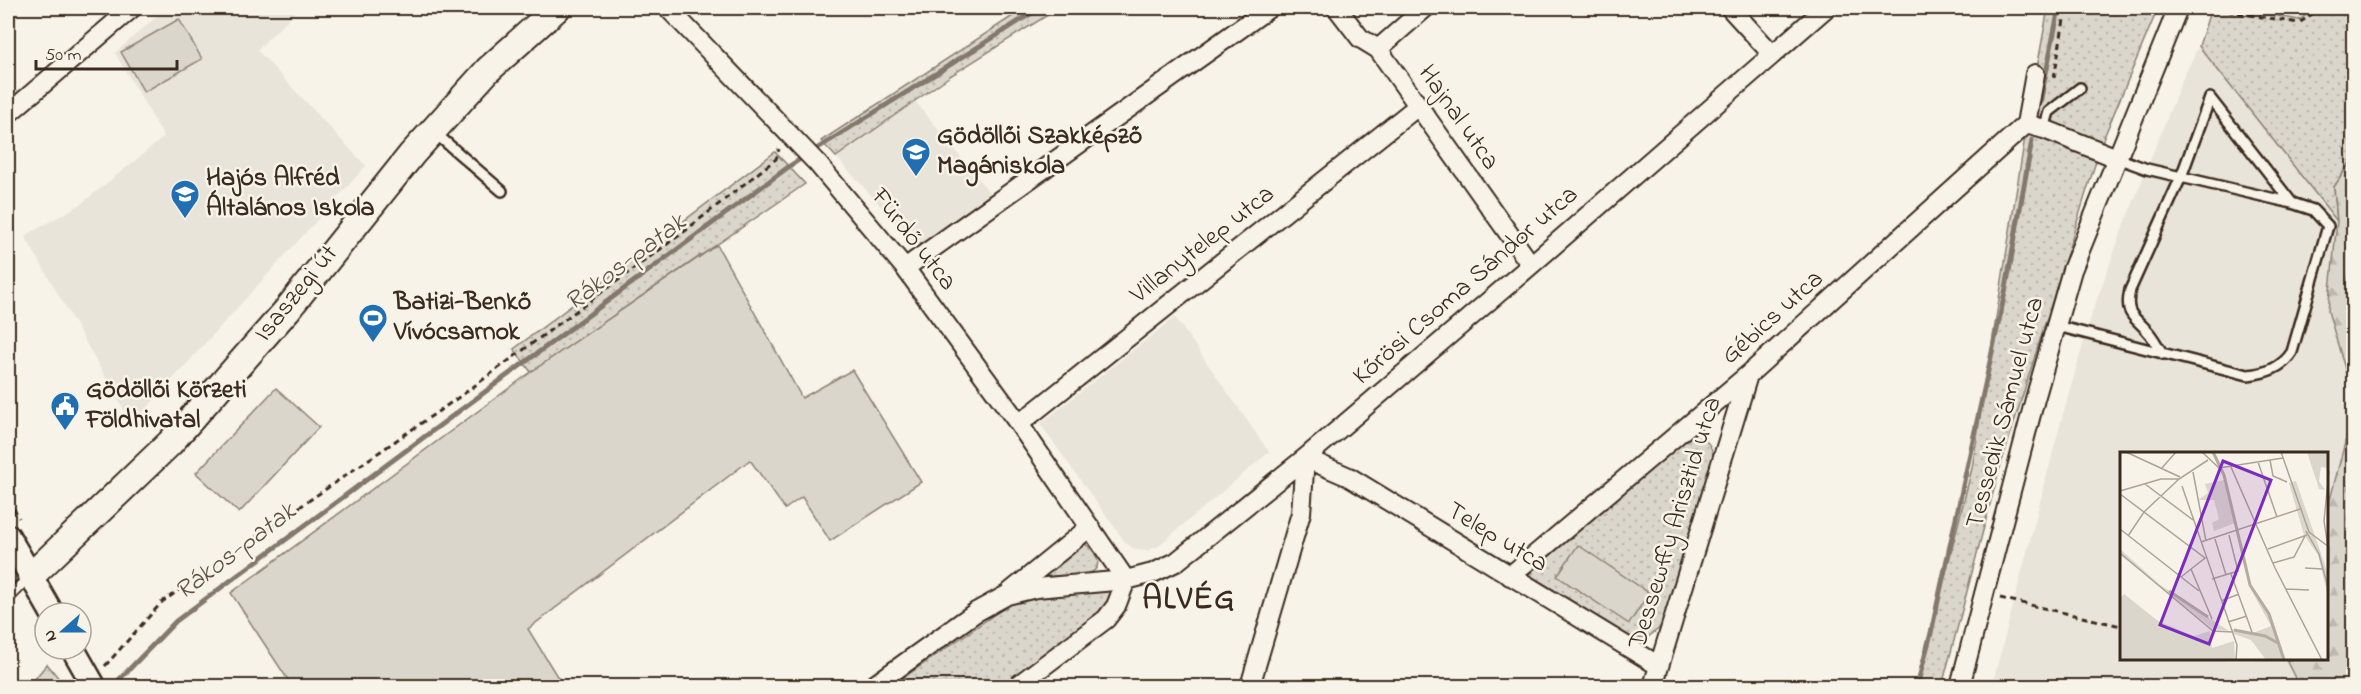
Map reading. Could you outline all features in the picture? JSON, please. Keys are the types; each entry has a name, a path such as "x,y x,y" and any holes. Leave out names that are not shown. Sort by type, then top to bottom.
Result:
{"main road":[{"name":"Isaszegi út","path":"31,576 170,443 287,310 349,231 433,131 488,70 557,8"}],"street":[{"path":"8,114 132,8"},
{"name":"Fürdő utca","path":"668,8 817,163 905,268 1018,424 1125,580"},
{"path":"905,268 1269,8"},
{"name":"Hajnal utca","path":"1337,8 1360,38 1378,49 1531,265"},
{"path":"1378,49 1425,8"},
{"path":"1730,8 1772,54"},
{"name":"Kőrösi Csoma Sándor utca","path":"1007,595 1036,588 1125,580 1153,573 1176,562 1305,458 1826,8"},
{"name":"Tessedik Sámuel utca","path":"1960,687 2072,270 2178,8"},
{"path":"2035,74 2026,124 2046,121 2117,158"},
{"name":"Villanytelep utca","path":"1018,424 1418,106"},
{"name":"Gébics utca","path":"1510,576 1748,375 2026,124"},
{"name":"Dessewffy Arisztid utca","path":"1653,687 1748,375"},
{"path":"1250,687 1301,513 1305,458"},
{"name":"Telep utca","path":"1305,458 1348,477 1659,666"},
{"path":"873,687 976,612 1007,595 1090,527"},
{"path":"8,536 45,601"},
{"path":"1017,687 1106,619 1116,606 1125,580"},
{"path":"82,661 96,681"}],"lane":[{"path":"2046,121 2080,88"},
{"path":"2163,354 2148,332 2132,316 2128,300 2181,177 2210,98 2292,203"},
{"path":"433,131 502,191"},
{"path":"2057,326 2248,375 2267,372 2287,361 2292,352 2328,226 2313,210 2292,203 2181,177 2117,158"},
{"path":"8,598 31,576"}],"path":[{"path":"2046,121 2066,8"},
{"path":"2207,8 2299,23 2321,8"},
{"path":"96,681 162,602 462,395 681,234 777,159 784,128"},
{"path":"2014,602 2120,626"}],"shaded area":[{"name":"Hajós Alfréd Általános Iskola","path":"166,8 299,8 257,50 366,166 132,424 25,236 81,204 164,137 115,53"},
{"path":"2236,8 2316,8 2299,20"},
{"path":"2199,46 2337,221 2328,311 2353,396 2353,412 2328,507 2328,452 2120,452 2120,661 2286,661 2299,686 1992,686 2060,425 2092,313 2182,80"},
{"name":"Gödöllői Szakképző Magániskola","path":"915,101 994,198 921,250 836,157"},
{"path":"1175,317 1269,452 1157,547 1146,551 1135,550 1125,542 1040,424"}],"green space":[{"path":"1025,8 1059,8 950,76 836,157 821,141"},
{"path":"2048,8 2158,8 2102,142 1998,474 1942,686 1918,686 1972,468"},
{"path":"2211,8 2236,8 2299,20 2316,8 2353,8 2353,158 2334,187 2337,221 2199,46"},
{"path":"179,19 202,59 144,92 121,52"},
{"path":"775,152 805,184 531,372 514,349"},
{"path":"2353,158 2353,396 2328,311 2337,221 2334,187"},
{"path":"717,245 802,398 852,370 921,482 830,541 802,497 785,509 750,460 528,629 563,686 292,686 231,593 531,372"},
{"path":"276,388 319,427 239,513 196,473"},
{"path":"2353,412 2353,686 2299,686 2286,661 2328,661 2328,507"},
{"path":"1695,437 1709,444 1714,459 1661,627 1648,637 1631,639 1533,581 1531,571 1536,562 1687,438"},
{"path":"1085,544 1096,555 1098,564 1093,571 1088,574 1044,577 1080,545"},
{"path":"1578,545 1649,593 1629,624 1557,576"},
{"path":"1106,591 1114,595 1097,620 1002,686 892,686 1008,605 1028,599"},
{"path":"47,664 65,686 29,686"}],"waterway":[{"name":"Rákos-patak","path":"113,686 176,621 791,165 1040,8"},
{"path":"2040,103 2059,8"},
{"path":"1917,686 1931,633 2006,288 2032,140"}],"place":[{"name":"Gödöllői Szakképző Magániskola","path":"916,178"},
{"name":"Hajós Alfréd Általános Iskola","path":"185,220"},
{"name":"Batizi-Benkő Vívócsarnok","path":"373,344"},
{"name":"Gödöllői Körzeti Földhivatal","path":"65,432"}],"district":[{"name":"ALVÉG","path":"1189,600"}]}
